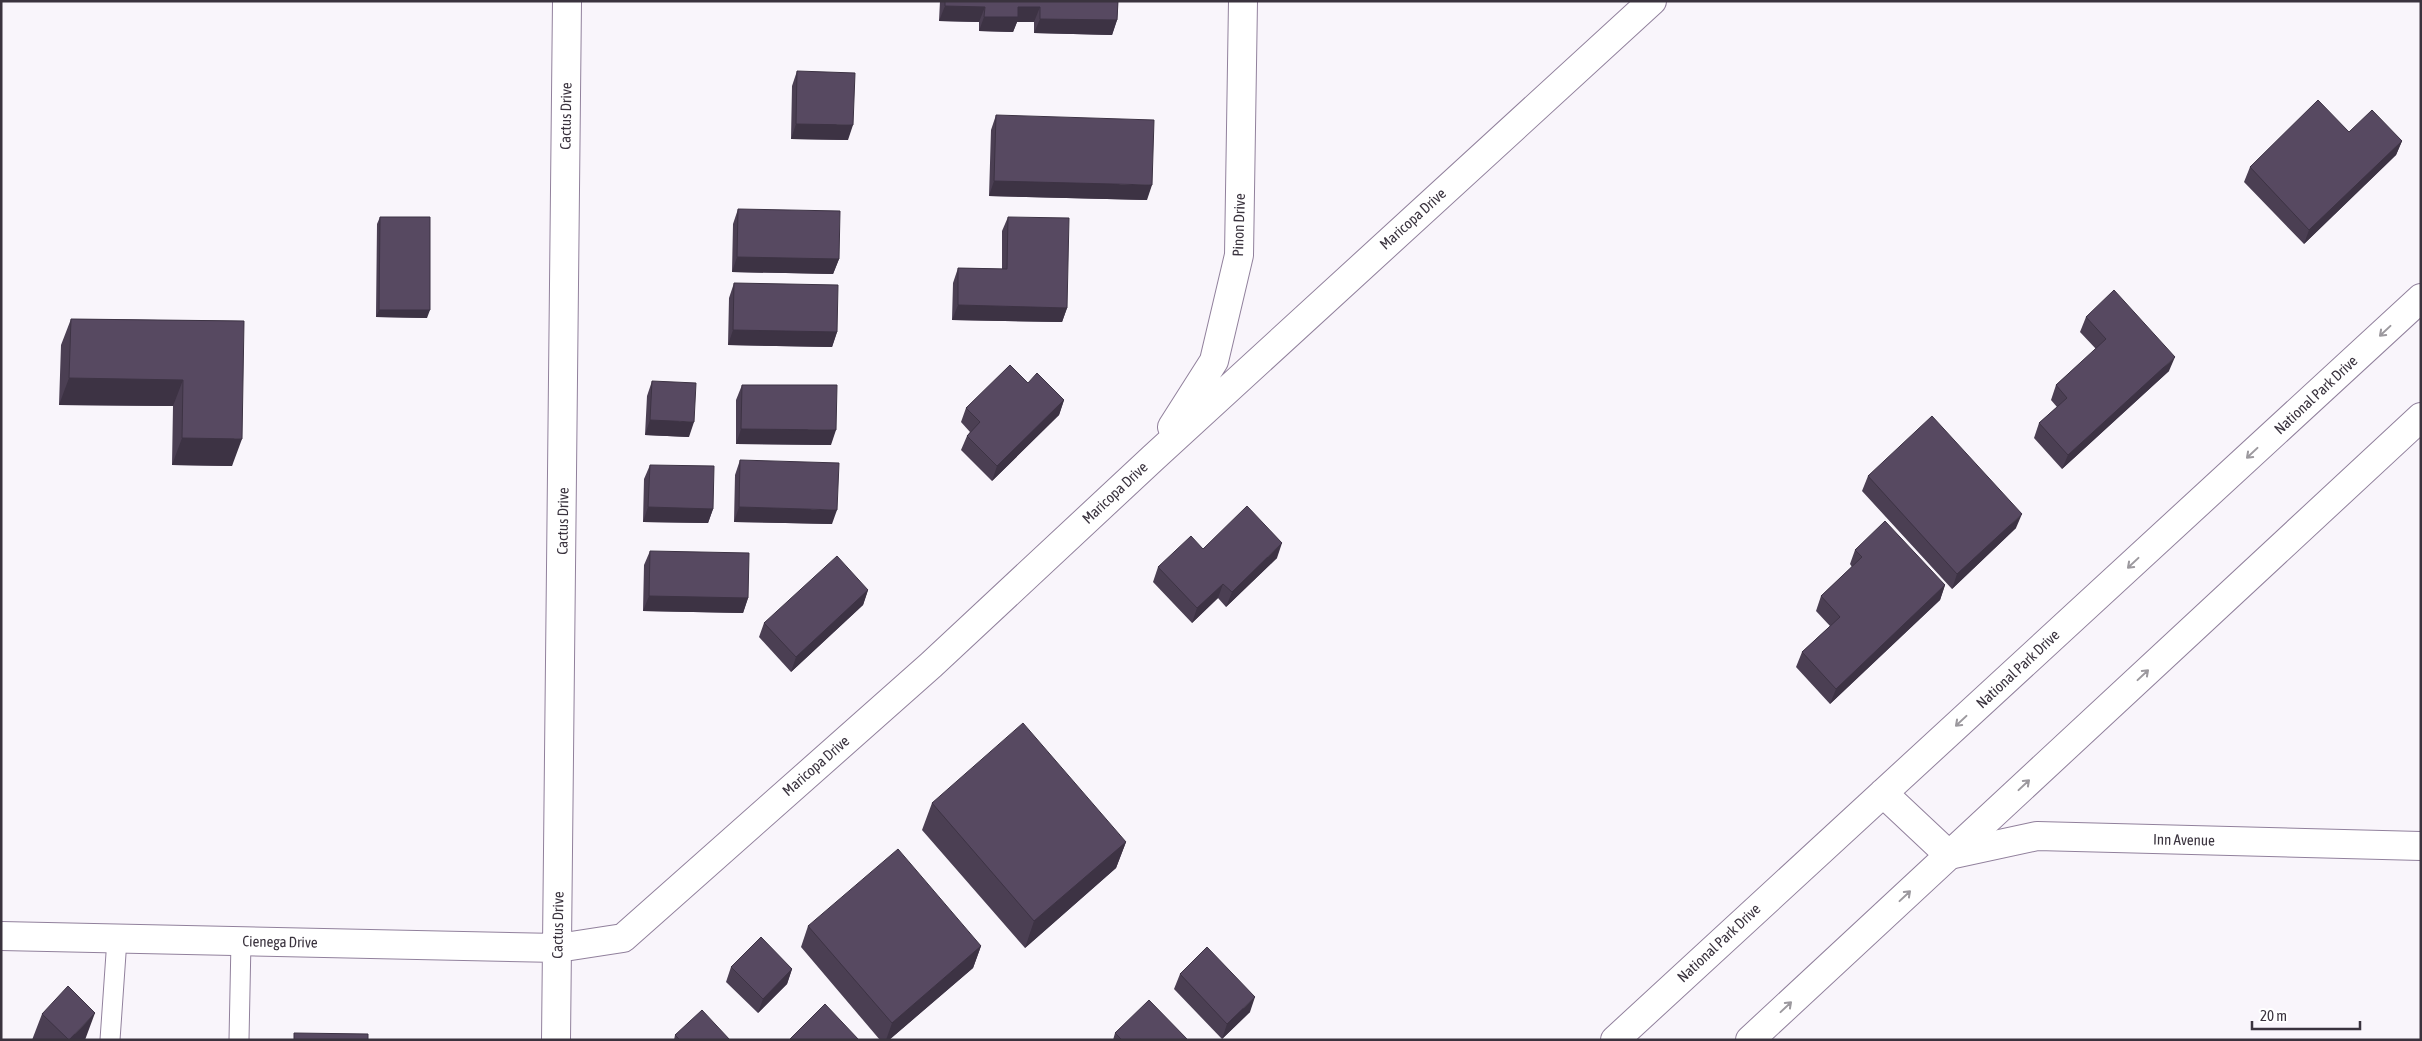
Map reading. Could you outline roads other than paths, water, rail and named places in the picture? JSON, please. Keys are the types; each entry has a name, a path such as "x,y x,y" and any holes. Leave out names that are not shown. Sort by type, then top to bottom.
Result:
{"street":[{"name":"Cactus Drive","path":"556,1040 568,1"},
{"name":"Pinon Drive","path":"1153,458 1214,361 1239,255 1243,1"},
{"name":"Maricopa Drive","path":"558,948 623,938 931,665 1153,458 1652,1"},
{"name":"National Park Drive","path":"1614,1040 2421,298"},
{"path":"1750,1040 2421,418"},
{"path":"1883,793 1949,855"},
{"name":"Inn Avenue","path":"1949,855 2037,836 2421,846"},
{"name":"Cienega Drive","path":"1,936 558,948"}],"lane":[{"path":"110,1040 117,939"},
{"path":"239,1040 241,941"}]}
